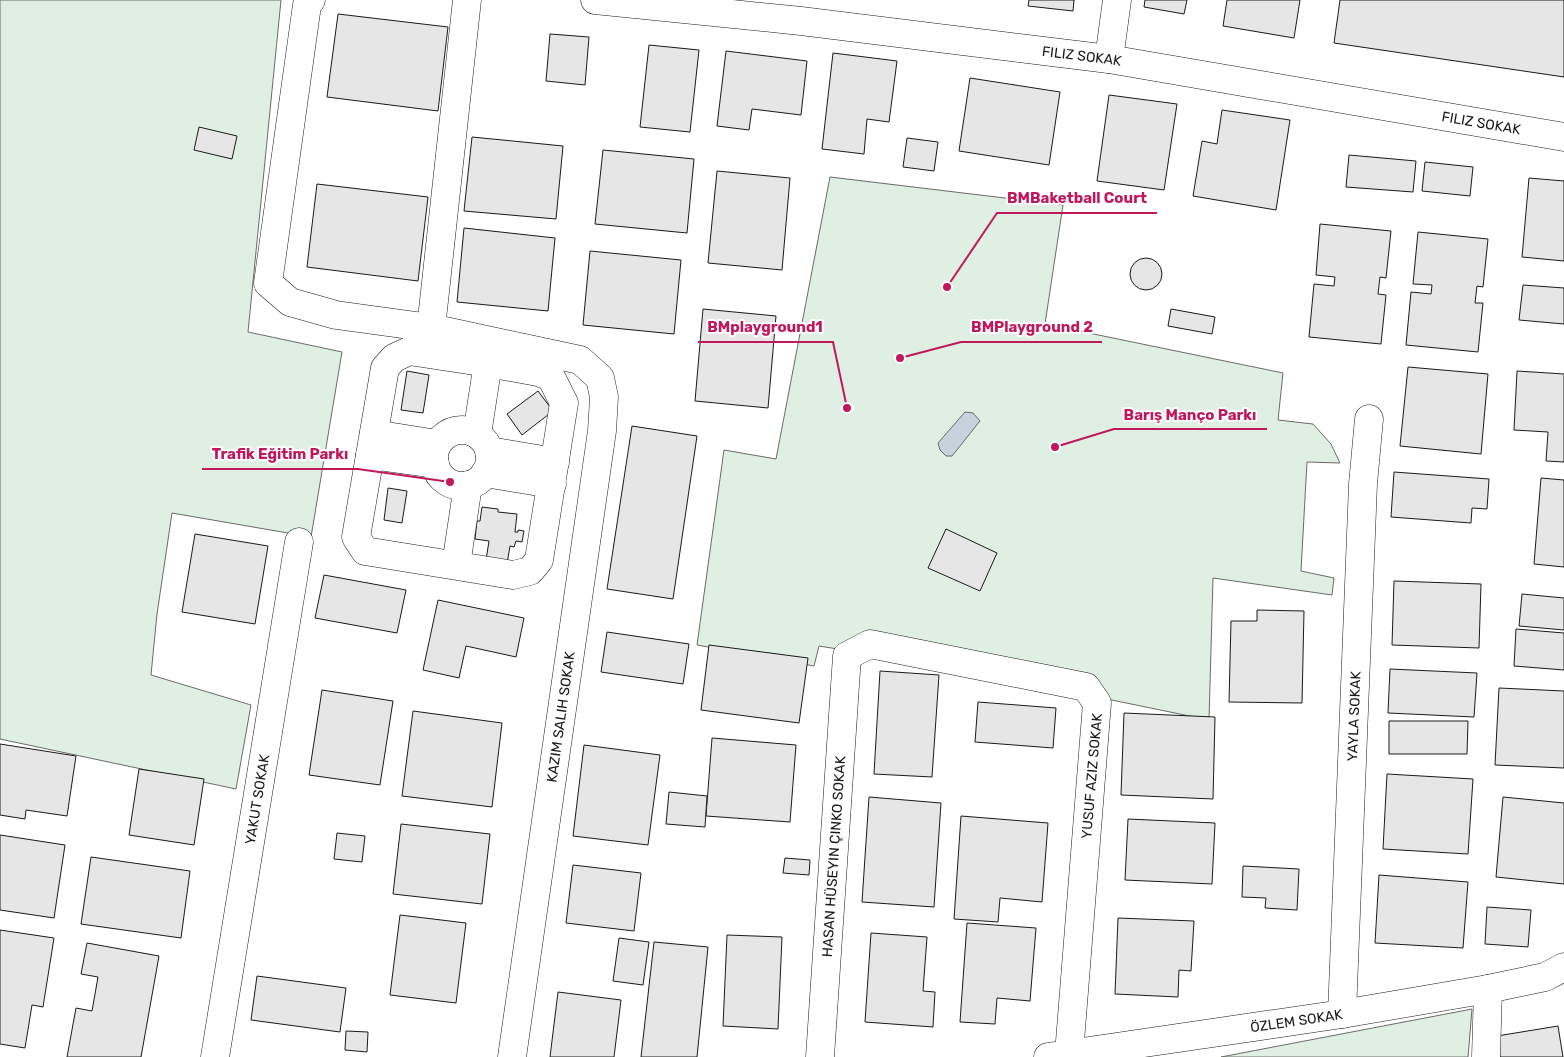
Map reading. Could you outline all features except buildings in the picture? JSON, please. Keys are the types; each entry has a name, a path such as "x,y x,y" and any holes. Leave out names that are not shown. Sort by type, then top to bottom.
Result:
{"street":[{"path":"311,0 306,5 268,282 290,302 326,312 431,328 580,360 600,378 604,397 602,431 512,1057"},
{"path":"431,328 467,0"},
{"name":"FILIZ SOKAK","path":"595,0 802,21 1109,59 1564,137"},
{"path":"1109,59 1117,0"},
{"path":"409,351 479,361 538,372 551,377 564,403 539,560 530,571 513,575 365,551 356,537 385,368 394,358 409,351"},
{"path":"447,563 479,361"},
{"name":"YAYLA SOKAK","path":"1342,1014 1363,484 1369,418"},
{"path":"372,444 553,473"},
{"name":"YAKUT SOKAK","path":"215,1057 298,542"},
{"name":"YUSUF AZIZ SOKAK","path":"848,656 870,644 1086,687 1097,703 1059,1056"},
{"name":"HASAN HÜSEYIN ÇINKO SOKAK","path":"820,1057 848,656"},
{"name":"ÖZLEM SOKAK","path":"1059,1056 1342,1014 1488,989 1555,972"},
{"path":"1486,1057 1488,989"}],"green space":[{"path":"0,0 281,0 248,332 342,352 311,537 172,513 157,614 151,675 251,705 236,789 0,739"},
{"path":"830,177 1063,205 1045,324 1283,373 1278,420 1313,424 1331,444 1340,463 1307,462 1301,571 1334,578 1332,595 1213,578 1209,720 956,668 819,646 814,666 697,645 724,450 776,459"},
{"path":"1472,1009 1468,1057 1221,1057"}],"shaded area":[{"path":"965,412 973,413 980,421 952,456 946,456 940,450 938,443"}],"place":[{"name":"BMBaketball Court","path":"947,287"},
{"name":"BMPlayground 2","path":"900,358"},
{"name":"BMplayground1","path":"847,408"},
{"name":"Barış Manço Parkı","path":"1055,447"},
{"name":"Trafik Eğitim Parkı","path":"450,482"}]}
